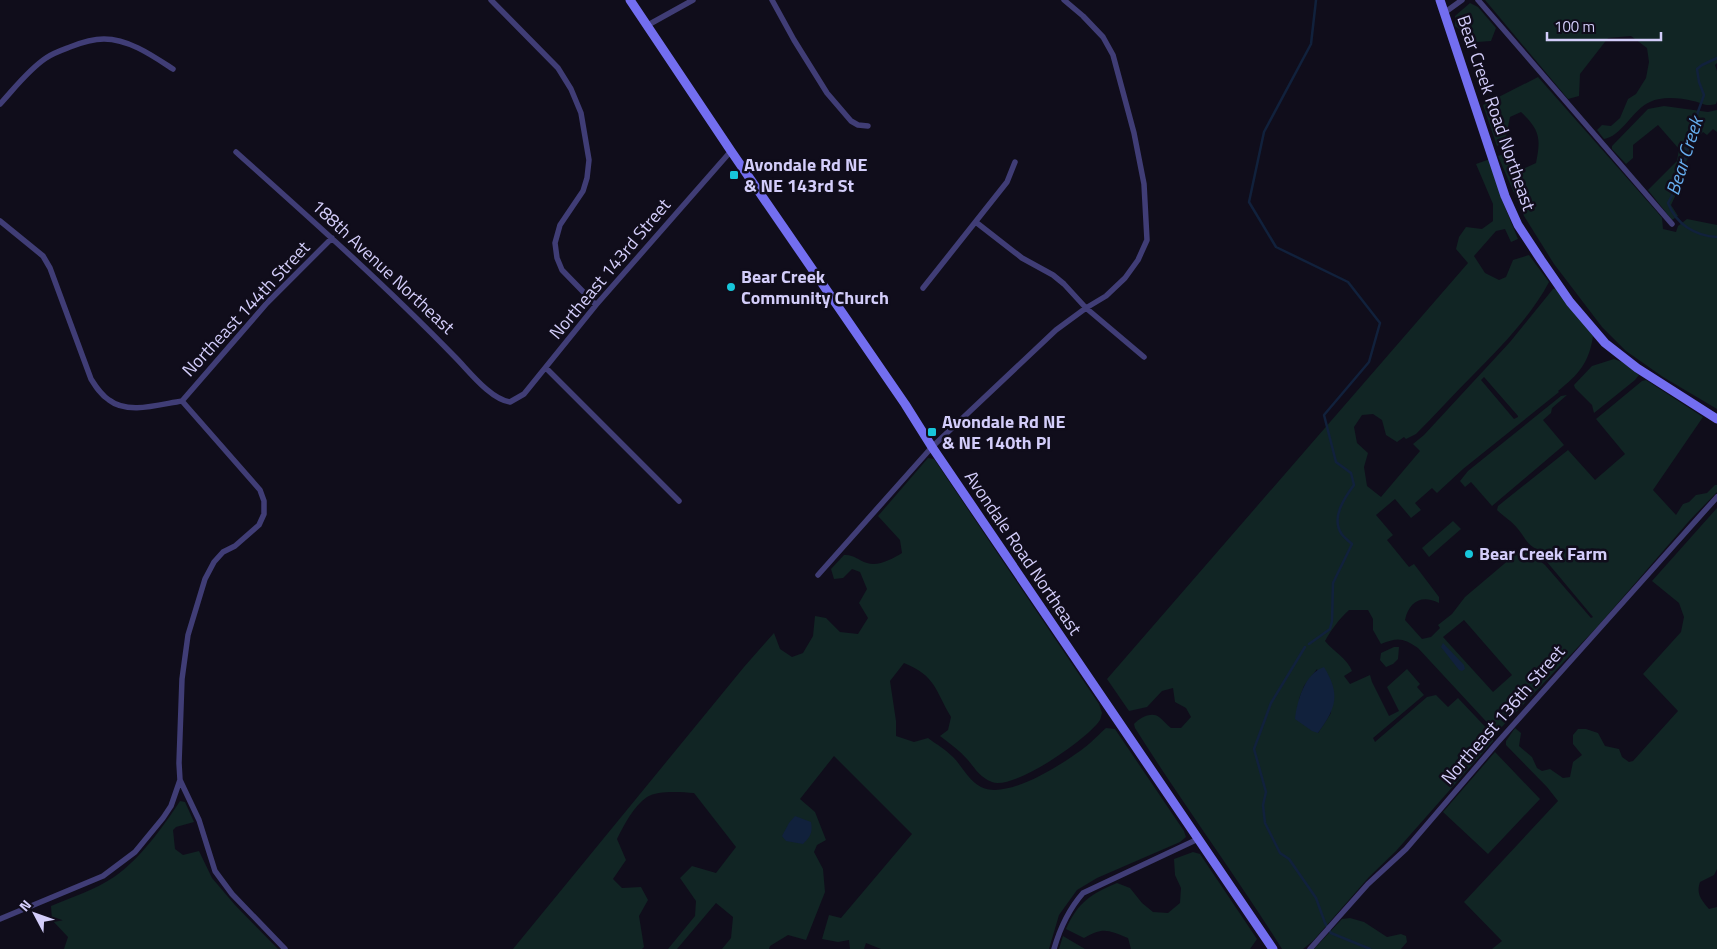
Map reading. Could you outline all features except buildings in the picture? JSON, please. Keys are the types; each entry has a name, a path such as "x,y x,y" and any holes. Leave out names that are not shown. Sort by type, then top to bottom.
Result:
{"main road":[{"name":"Avondale Road Northeast","path":"630,0 1273,949"},
{"name":"Bear Creek Road Northeast","path":"1440,0 1505,196 1518,225 1541,260 1570,302 1605,342 1637,368 1717,419"}],"street":[{"path":"491,0 558,68 571,89 581,113 589,160 587,178 582,191 560,226 555,243 557,258 562,270 596,305"},
{"path":"648,25 693,0"},
{"path":"772,0 827,93 851,121 868,126"},
{"path":"818,575 932,448 1056,330 1106,296 1125,278 1138,260 1147,240 1144,184 1132,125 1113,55 1103,37 1064,0"},
{"path":"1444,13 1462,0"},
{"path":"1478,0 1672,224"},
{"path":"0,104 46,58 60,50 80,43 104,39 125,43 148,52 173,69"},
{"name":"Northeast 143rd Street","path":"510,402 524,394 596,305 731,151"},
{"name":"188th Avenue Northeast","path":"236,152 410,310 485,387 503,401 510,402"},
{"path":"924,288 1008,182 1015,162"},
{"path":"0,221 43,256 50,268 91,379 101,393 110,401 122,406 136,407 182,401 260,490 264,501 264,514 259,525 241,541 222,552 214,562 205,579 188,635 182,679 179,763 180,780 198,820 215,871 232,894 285,949"},
{"path":"977,222 1022,258 1053,275 1086,308 1144,357"},
{"name":"Northeast 144th Street","path":"182,401 267,304 332,238"},
{"path":"546,368 679,501"},
{"name":"Northeast 136th Street","path":"1310,949 1368,884 1406,849 1497,743 1717,498"},
{"path":"0,919 103,876 119,865 135,852 163,818 171,806 180,780"},
{"path":"1054,949 1064,921 1074,903 1083,893 1198,839"}],"green space":[{"path":"1485,0 1717,0 1716,104 1707,105 1677,98 1655,100 1638,110 1616,133 1604,139 1597,130 1602,125 1611,126 1620,118 1628,99 1636,94 1646,78 1649,62 1647,48 1631,36 1608,38 1580,74 1579,96 1568,99"},
{"path":"1470,3 1478,7 1496,28 1491,41 1477,42 1455,26 1455,16"},
{"path":"1538,77 1658,213 1662,218 1663,229 1676,232 1678,226 1687,219 1717,225 1717,409 1663,377 1626,351 1602,327 1554,264 1524,216 1498,156 1506,153 1523,169 1536,163 1538,135 1532,124 1521,112 1510,117 1505,141 1497,146 1483,105"},
{"path":"1664,106 1708,112 1717,110 1717,132 1713,129 1707,135 1703,132 1690,145 1689,156 1681,172 1677,192 1671,205 1678,216 1672,220 1648,190 1677,161 1679,149 1658,125 1633,145 1633,158 1626,164 1612,149 1612,146 1648,109"},
{"path":"1490,159 1502,200 1518,239 1511,242 1505,229 1496,231 1474,256 1485,273 1499,280 1506,277 1513,260 1529,255 1549,282 1534,307 1514,331 1416,434 1406,439 1404,437 1397,442 1386,435 1382,420 1373,414 1362,415 1354,427 1357,443 1368,453 1364,467 1367,486 1381,497 1420,451 1413,444 1424,435 1510,342 1553,289 1556,288 1593,336 1586,361 1572,379 1559,392 1463,469 1437,493 1432,488 1415,503 1421,510 1411,518 1395,499 1376,515 1393,535 1387,540 1409,567 1414,564 1439,597 1439,603 1427,599 1417,601 1409,608 1405,620 1422,639 1431,637 1440,628 1438,625 1452,614 1465,597 1523,547 1545,565 1591,618 1593,617 1516,526 1497,510 1498,506 1568,450 1595,480 1625,454 1596,419 1642,381 1646,380 1703,417 1653,490 1676,515 1683,504 1689,502 1696,495 1707,493 1715,485 1717,485 1717,492 1690,520 1598,626 1499,730 1495,731 1418,648 1400,640 1392,640 1381,644 1373,630 1373,619 1368,610 1349,610 1342,617 1325,641 1350,666 1352,671 1344,676 1350,684 1370,675 1389,716 1399,711 1387,687 1407,669 1420,684 1417,687 1424,695 1373,738 1375,742 1427,697 1436,695 1448,707 1458,698 1493,735 1493,741 1313,941 1303,949 1282,949 1135,728 1134,724 1139,720 1146,716 1156,715 1171,728 1181,728 1191,717 1186,708 1175,702 1173,688 1162,691 1147,707 1129,711 1107,679 1468,263 1456,249 1459,237 1466,227 1482,229 1493,221 1493,204 1476,164","holes":["1484,377 1518,416 1518,417 1514,419 1481,380","1464,620 1512,675 1493,692 1443,637","1317,669 1331,713 1318,733 1299,699 1304,686"]},
{"path":"1614,359 1622,362 1639,375 1594,413 1592,405 1574,385 1592,366"},
{"path":"1567,395 1552,408 1551,413 1543,420 1564,445 1492,506 1471,482 1465,487 1460,481 1468,471 1561,396"},
{"path":"928,458 934,459 1099,704 1102,713 1100,720 1093,728 1049,762 1016,779 1002,783 992,782 980,775 961,753 940,736 948,730 951,717 938,691 929,679 923,673 904,663 890,681 896,721 896,736 914,742 928,738 953,757 977,784 992,790 1004,789 1032,780 1080,751 1106,728 1115,729 1184,831 1186,837 1180,842 1097,878 1077,890 1059,915 1049,949 881,949 866,943 864,949 850,949 849,940 838,942 822,939 829,915 841,918 912,834 834,756 800,799 815,812 826,840 817,845 814,852 823,869 825,892 806,940 788,935 770,946 769,949 722,949 731,938 733,917 716,903 677,949 668,949 695,916 696,901 680,878 692,866 716,873 736,847 694,793 670,792 657,793 642,801 629,816 617,839 626,860 613,879 622,888 641,887 648,900 639,916 644,947 642,949 513,949 774,633 780,649 792,657 803,653 813,636 815,616 826,618 840,632 858,634 868,618 859,603 867,589 860,572 852,569 843,578 834,579 831,569 844,555 876,564 902,553 900,540 878,516"},
{"path":"1717,508 1717,869 1714,875 1700,882 1699,893 1709,909 1717,907 1717,949 1492,949 1502,941 1464,902 1558,801 1506,745 1506,741 1515,728 1521,733 1519,746 1532,757 1537,768 1542,771 1550,769 1563,778 1570,777 1573,762 1582,755 1573,744 1573,735 1578,729 1586,729 1598,733 1605,746 1619,749 1622,757 1629,762 1633,761 1678,711 1643,674 1681,632 1684,617 1679,603 1652,581"},
{"path":"1453,521 1461,529 1429,557 1422,548"},
{"path":"1394,647 1399,647 1398,659 1386,667 1380,660 1381,653"},
{"path":"1495,752 1540,799 1488,854 1443,812"},
{"path":"180,801 185,802 194,822 176,827 173,830 175,849 183,855 199,851 212,878 235,905 278,949 64,949 68,937 52,920 51,906 99,886 124,870 150,842"},
{"path":"1193,852 1200,854 1257,939 1250,949 1131,949 1128,938 1115,933 1101,931 1084,938 1066,929 1075,912 1086,900 1117,883 1130,888 1142,903 1153,912 1168,913 1180,903 1181,888 1175,875 1174,859"},
{"path":"1350,918 1364,922 1387,937 1401,934 1406,936 1407,942 1401,949 1314,949 1342,919"},
{"path":"1063,936 1085,949 1059,949"}],"water":[{"path":"1443,643 1464,665 1465,669 1459,670 1441,647"},
{"path":"1324,667 1333,686 1334,701 1329,716 1318,733 1295,719 1303,688 1317,670"},
{"path":"795,816 811,822 812,829 803,844 786,841 782,836"}],"waterway":[{"path":"1309,644 1330,629 1333,583 1352,544 1338,527 1338,514 1354,485 1351,473 1336,462 1324,415 1369,362 1380,323 1348,282 1276,247 1249,202 1264,132 1311,44 1316,0"},
{"name":"Bear Creek","path":"1717,58 1697,69 1704,95 1689,137 1684,161 1678,172 1674,192 1668,203 1676,217 1687,228 1701,234 1717,237"},
{"path":"1305,647 1271,703 1254,749 1266,792 1263,805 1265,823 1280,853 1289,859 1316,898 1325,923 1331,933 1370,949"}],"place":[{"name":"Avondale Rd NE & NE 143rd St","path":"734,175"},
{"name":"Bear Creek Community Church","path":"731,287"},
{"name":"Avondale Rd NE & NE 140th Pl","path":"932,432"},
{"name":"Bear Creek Farm","path":"1469,554"}]}
